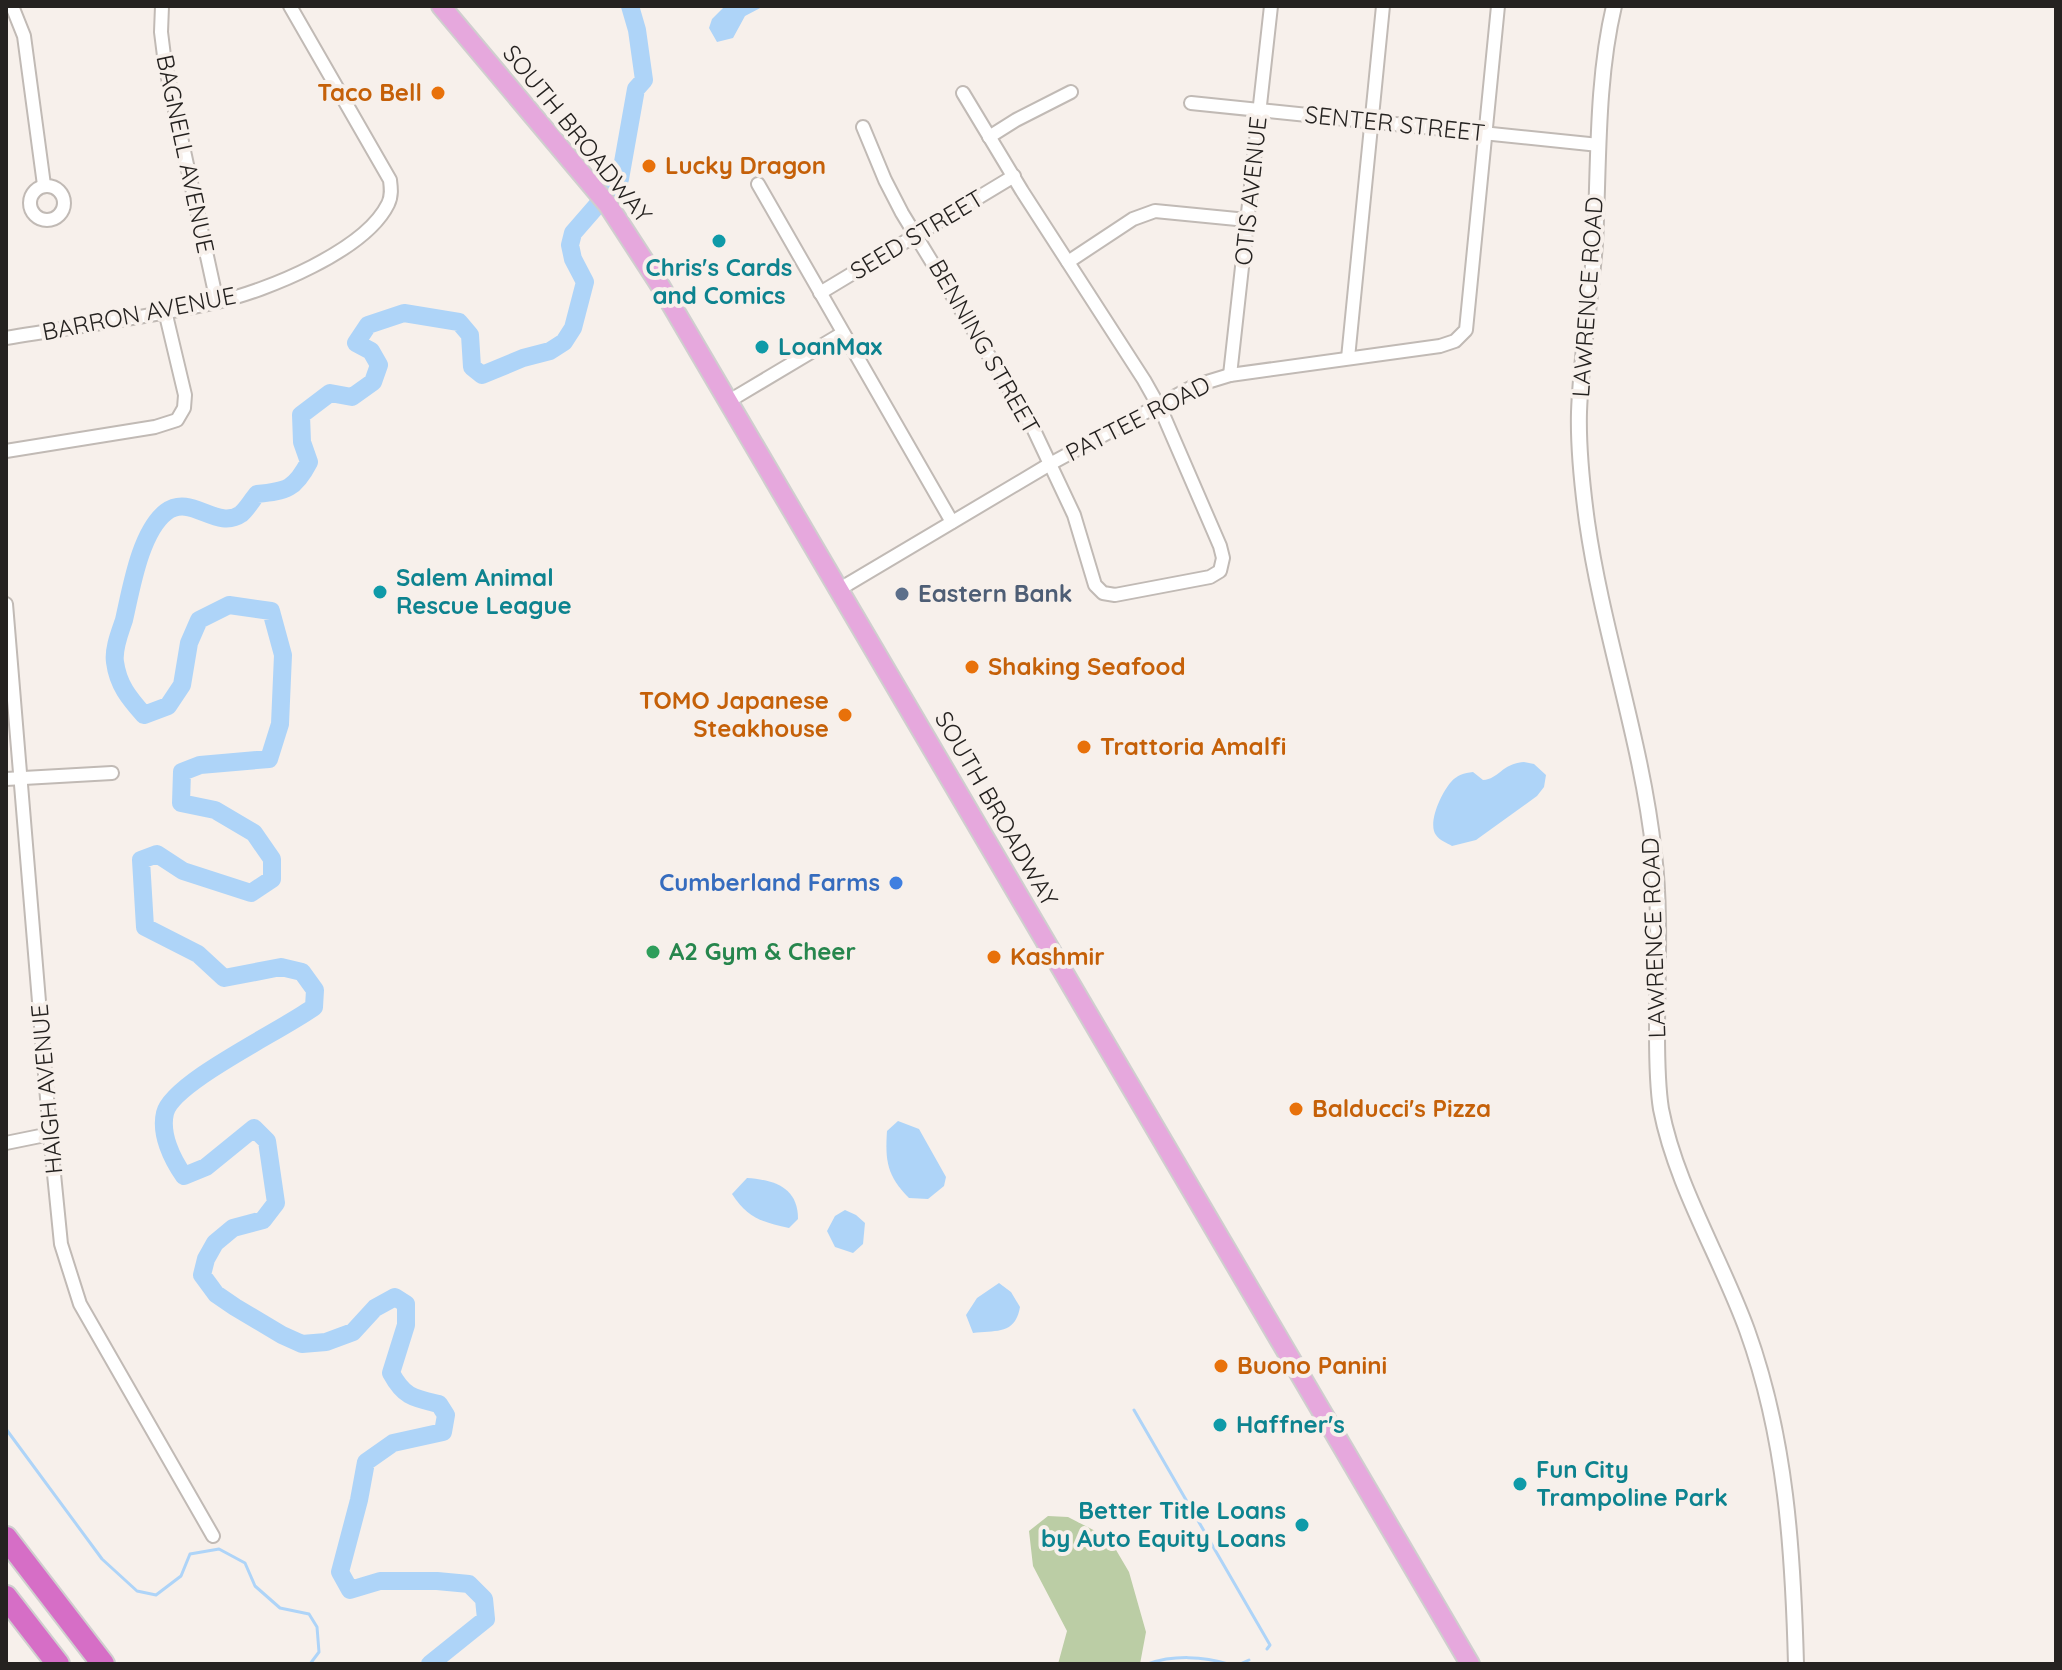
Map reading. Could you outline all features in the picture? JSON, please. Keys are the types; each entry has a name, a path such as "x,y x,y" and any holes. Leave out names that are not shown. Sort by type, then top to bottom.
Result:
{"highway":[{"path":"6,1538 103,1664"},
{"path":"6,1597 58,1664"}],"main road":[{"name":"SOUTH BROADWAY","path":"441,6 608,205 666,294 1470,1664"}],"street":[{"path":"12,6 24,36 44,185"},
{"name":"BAGNELL AVENUE","path":"162,6 163,55 217,302"},
{"name":"BARRON AVENUE","path":"6,338 217,302 252,292 311,267 370,227 388,204 392,193 386,169 290,6"},
{"name":"OTIS AVENUE","path":"1230,375 1271,6"},
{"path":"1348,358 1383,6"},
{"path":"1485,134 1498,6"},
{"name":"LAWRENCE ROAD","path":"1614,6 1606,51 1595,240 1579,411 1579,448 1593,557 1638,755 1654,854 1658,926 1657,1059 1661,1108 1674,1155 1749,1334 1770,1404 1787,1499 1795,1596 1796,1664"},
{"path":"989,137 1071,92"},
{"path":"963,93 1158,404"},
{"name":"SENTER STREET","path":"1191,103 1599,145"},
{"name":"BENNING STREET","path":"863,127 885,180 1033,428 1074,515 1095,585 1103,593 1115,595 1199,580 1220,571 1223,558 1220,546 1158,404"},
{"name":"PATTEE ROAD","path":"838,590 1050,464 1194,386 1230,375 1440,346 1455,341 1466,330 1485,134"},
{"name":"SEED STREET","path":"820,293 1014,176"},
{"path":"758,184 952,522"},
{"path":"1068,262 1133,219 1155,211 1247,220"},
{"path":"6,451 163,426 177,420 182,414 185,395 165,311"},
{"path":"729,401 843,333"},
{"name":"HAIGH AVENUE","path":"6,604 13,778 61,1244 80,1304 213,1536"},
{"path":"13,778 112,773"},
{"path":"6,1143 50,1134"}],"green space":[{"path":"1048,1516 1068,1517 1109,1538 1129,1572 1146,1632 1140,1664 1058,1664 1067,1631 1033,1566 1029,1531"}],"water":[{"path":"725,6 764,6 745,16 733,38 717,42 709,28 712,19"},
{"path":"1516,763 1534,764 1546,775 1544,787 1537,796 1476,840 1452,846 1437,837 1434,816 1453,780 1473,772 1483,780 1488,779"},
{"path":"898,1121 919,1129 946,1177 944,1186 928,1199 909,1198 892,1175 887,1160 887,1131"},
{"path":"747,1178 783,1187 794,1199 798,1219 789,1228 750,1214 732,1194"},
{"path":"845,1210 865,1223 863,1244 853,1253 835,1247 827,1231 835,1216"},
{"path":"999,1283 1011,1292 1020,1307 1018,1316 1004,1329 973,1333 966,1315 977,1298"}],"waterway":[{"path":"430,1664 486,1619 484,1599 469,1584 437,1581 380,1581 350,1590 340,1572 366,1462 393,1443 443,1432 446,1415 439,1404 410,1395 391,1373 406,1325 406,1304 395,1297 375,1308 353,1332 326,1342 302,1344 216,1294 202,1275 215,1243 233,1228 263,1220 276,1203 267,1141 254,1128 206,1167 184,1176 171,1154 164,1129 165,1113 172,1100 187,1086 314,1007 315,990 302,972 281,967 224,978 198,954 145,927 141,860 157,854 183,871 251,893 272,879 272,859 254,833 215,810 181,803 182,772 200,765 269,759 280,724 283,655 271,611 229,605 199,620 189,643 182,685 168,706 144,715 122,684 116,670 115,652 138,562 157,521 175,507 232,518 241,514 257,494 283,490 294,483 309,462 302,442 301,415 330,393 352,397 373,382 379,365 371,351 356,343 368,325 404,313 459,322 470,335 472,367 482,375 550,351 564,342 573,328 585,282 573,259 570,245 573,233 620,179 636,89 644,80 637,30 630,6"},
{"path":"1134,1410 1270,1645 1267,1649"},
{"path":"6,1429 102,1559 137,1591 156,1595 181,1576 190,1554 219,1549 245,1563 255,1586 280,1608 309,1614 317,1627 319,1652 310,1664"},
{"path":"1148,1664 1188,1658 1228,1664"},
{"path":"1240,1664 1249,1660"}],"place":[{"name":"Taco Bell","path":"438,93"},
{"name":"Lucky Dragon","path":"649,166"},
{"name":"Chris's Cards and Comics","path":"719,241"},
{"name":"LoanMax","path":"762,347"},
{"name":"Salem Animal Rescue League","path":"380,592"},
{"name":"Eastern Bank","path":"902,594"},
{"name":"Shaking Seafood","path":"972,667"},
{"name":"TOMO Japanese Steakhouse","path":"845,715"},
{"name":"Trattoria Amalfi","path":"1084,747"},
{"name":"Cumberland Farms","path":"896,883"},
{"name":"A2 Gym & Cheer","path":"653,952"},
{"name":"Kashmir","path":"994,957"},
{"name":"Balducci's Pizza","path":"1296,1109"},
{"name":"Buono Panini","path":"1221,1366"},
{"name":"Haffner's","path":"1220,1425"},
{"name":"Fun City Trampoline Park","path":"1520,1484"},
{"name":"Better Title Loans by Auto Equity Loans","path":"1302,1525"}]}
